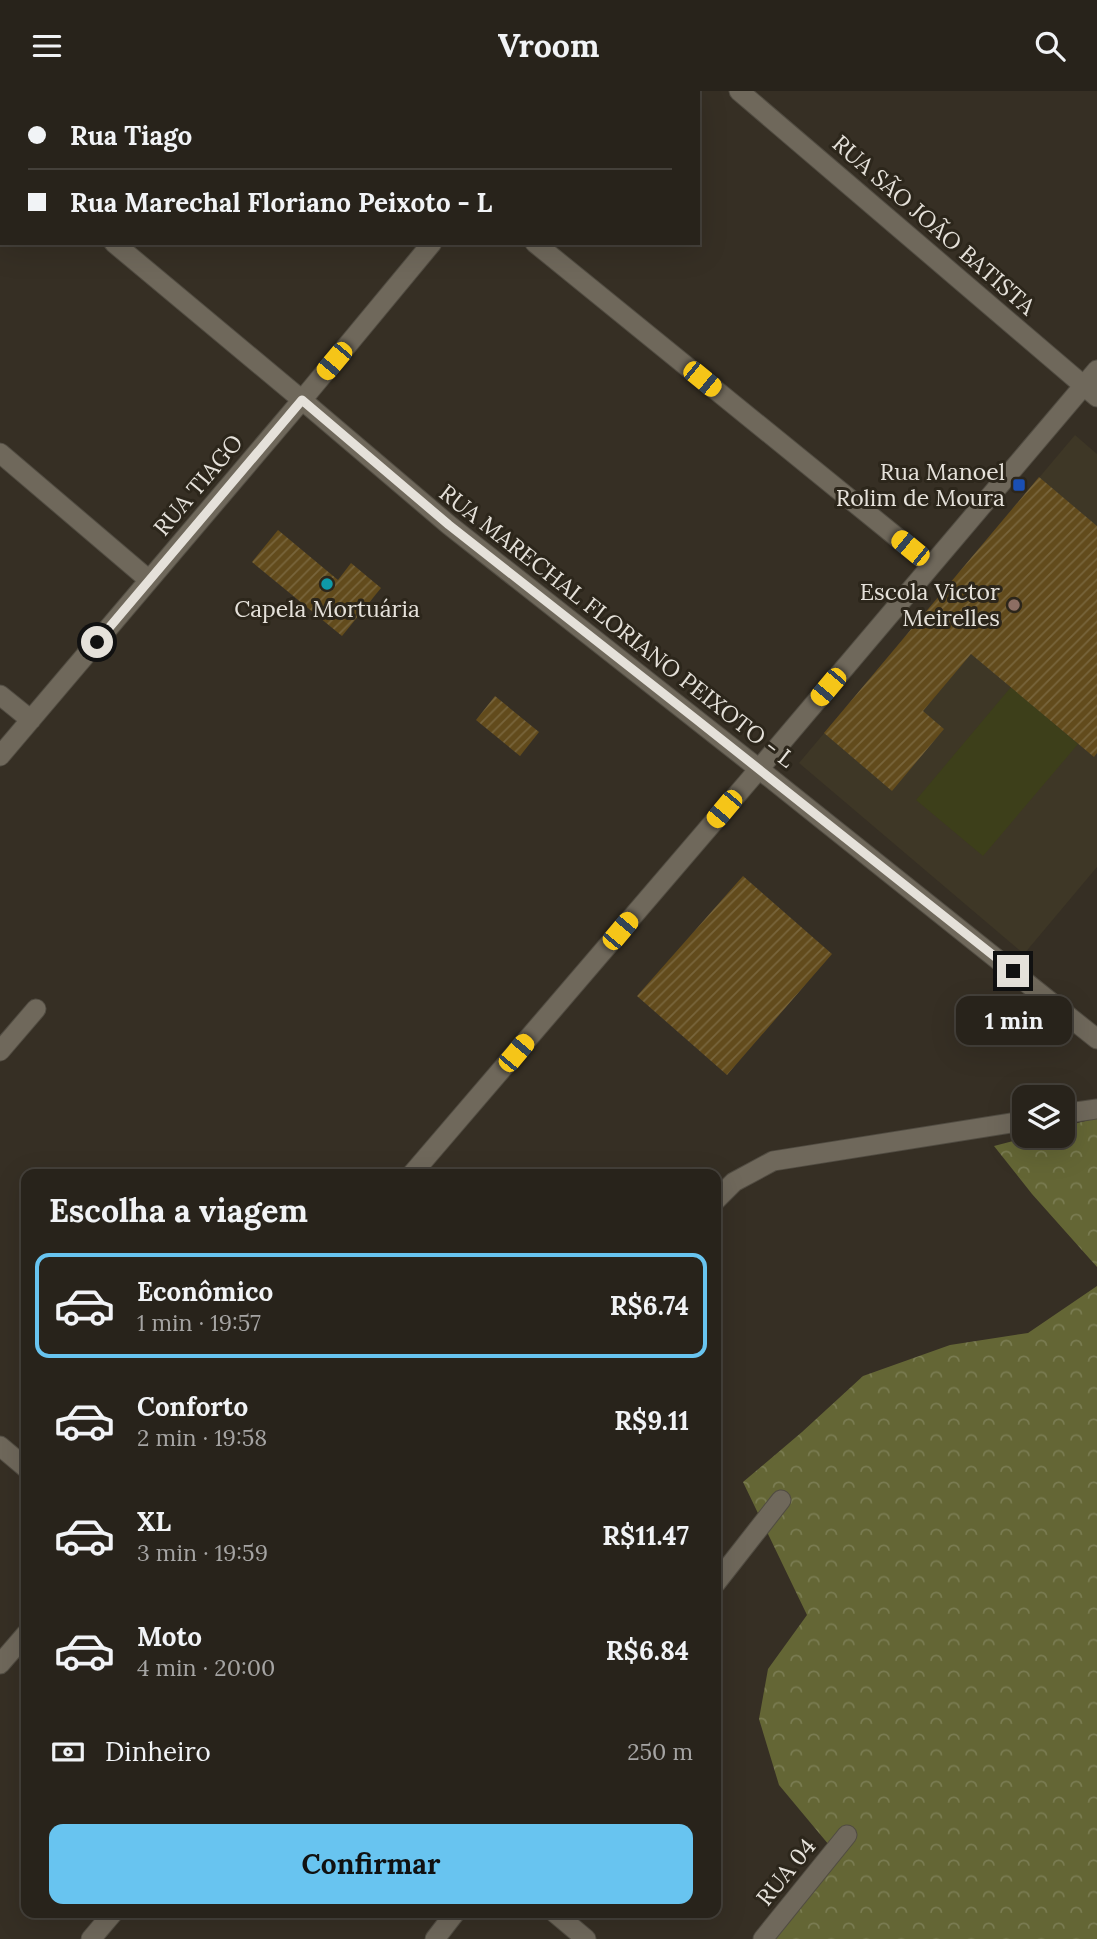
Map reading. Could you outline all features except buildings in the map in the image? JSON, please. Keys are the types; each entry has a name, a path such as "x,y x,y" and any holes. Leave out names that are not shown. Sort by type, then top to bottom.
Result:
{"street":[{"name":"RUA SÃO JOÃO BATISTA","path":"739,91 1090,391"},
{"name":"RUA MARECHAL FLORIANO PEIXOTO - L","path":"116,245 449,525 1097,1039"},
{"name":"RUA TIAGO","path":"0,757 430,245"},
{"path":"537,245 931,565"},
{"path":"416,1169 931,565 1090,391 1097,370"},
{"path":"0,453 149,580"},
{"path":"0,695 31,720"},
{"path":"0,1051 36,1009"},
{"path":"1075,1112 1097,1109"},
{"path":"721,1195 734,1182 773,1161 1012,1123"},
{"path":"0,1446 21,1464"},
{"path":"721,1577 781,1500"},
{"path":"0,1664 21,1639"},
{"name":"RUA 04","path":"763,1939 847,1835"},
{"path":"91,1939 109,1918"},
{"path":"435,1939 451,1918"},
{"path":"561,1918 586,1939"}],"shaded area":[{"name":"Escola Victor Meirelles","path":"1075,435 1097,454 1097,867 1024,954 799,763"}],"green space":[{"path":"1011,687 1078,744 983,856 916,800"},
{"path":"1097,1118 1097,1267 1032,1194 994,1146 1012,1141 1012,1148 1075,1148 1075,1124"},
{"path":"1097,1286 1097,1939 763,1939 834,1851 779,1785 759,1719 768,1669 807,1615 743,1482 863,1376 950,1345 1028,1333"}],"place":[{"name":"Rua Manoel Rolim de Moura","path":"1019,485"},
{"name":"Capela Mortuária","path":"327,584"},
{"name":"Escola Victor Meirelles","path":"1014,605"}],"route":[{"path":"97,642 302,400 449,525 1013,971"}]}
